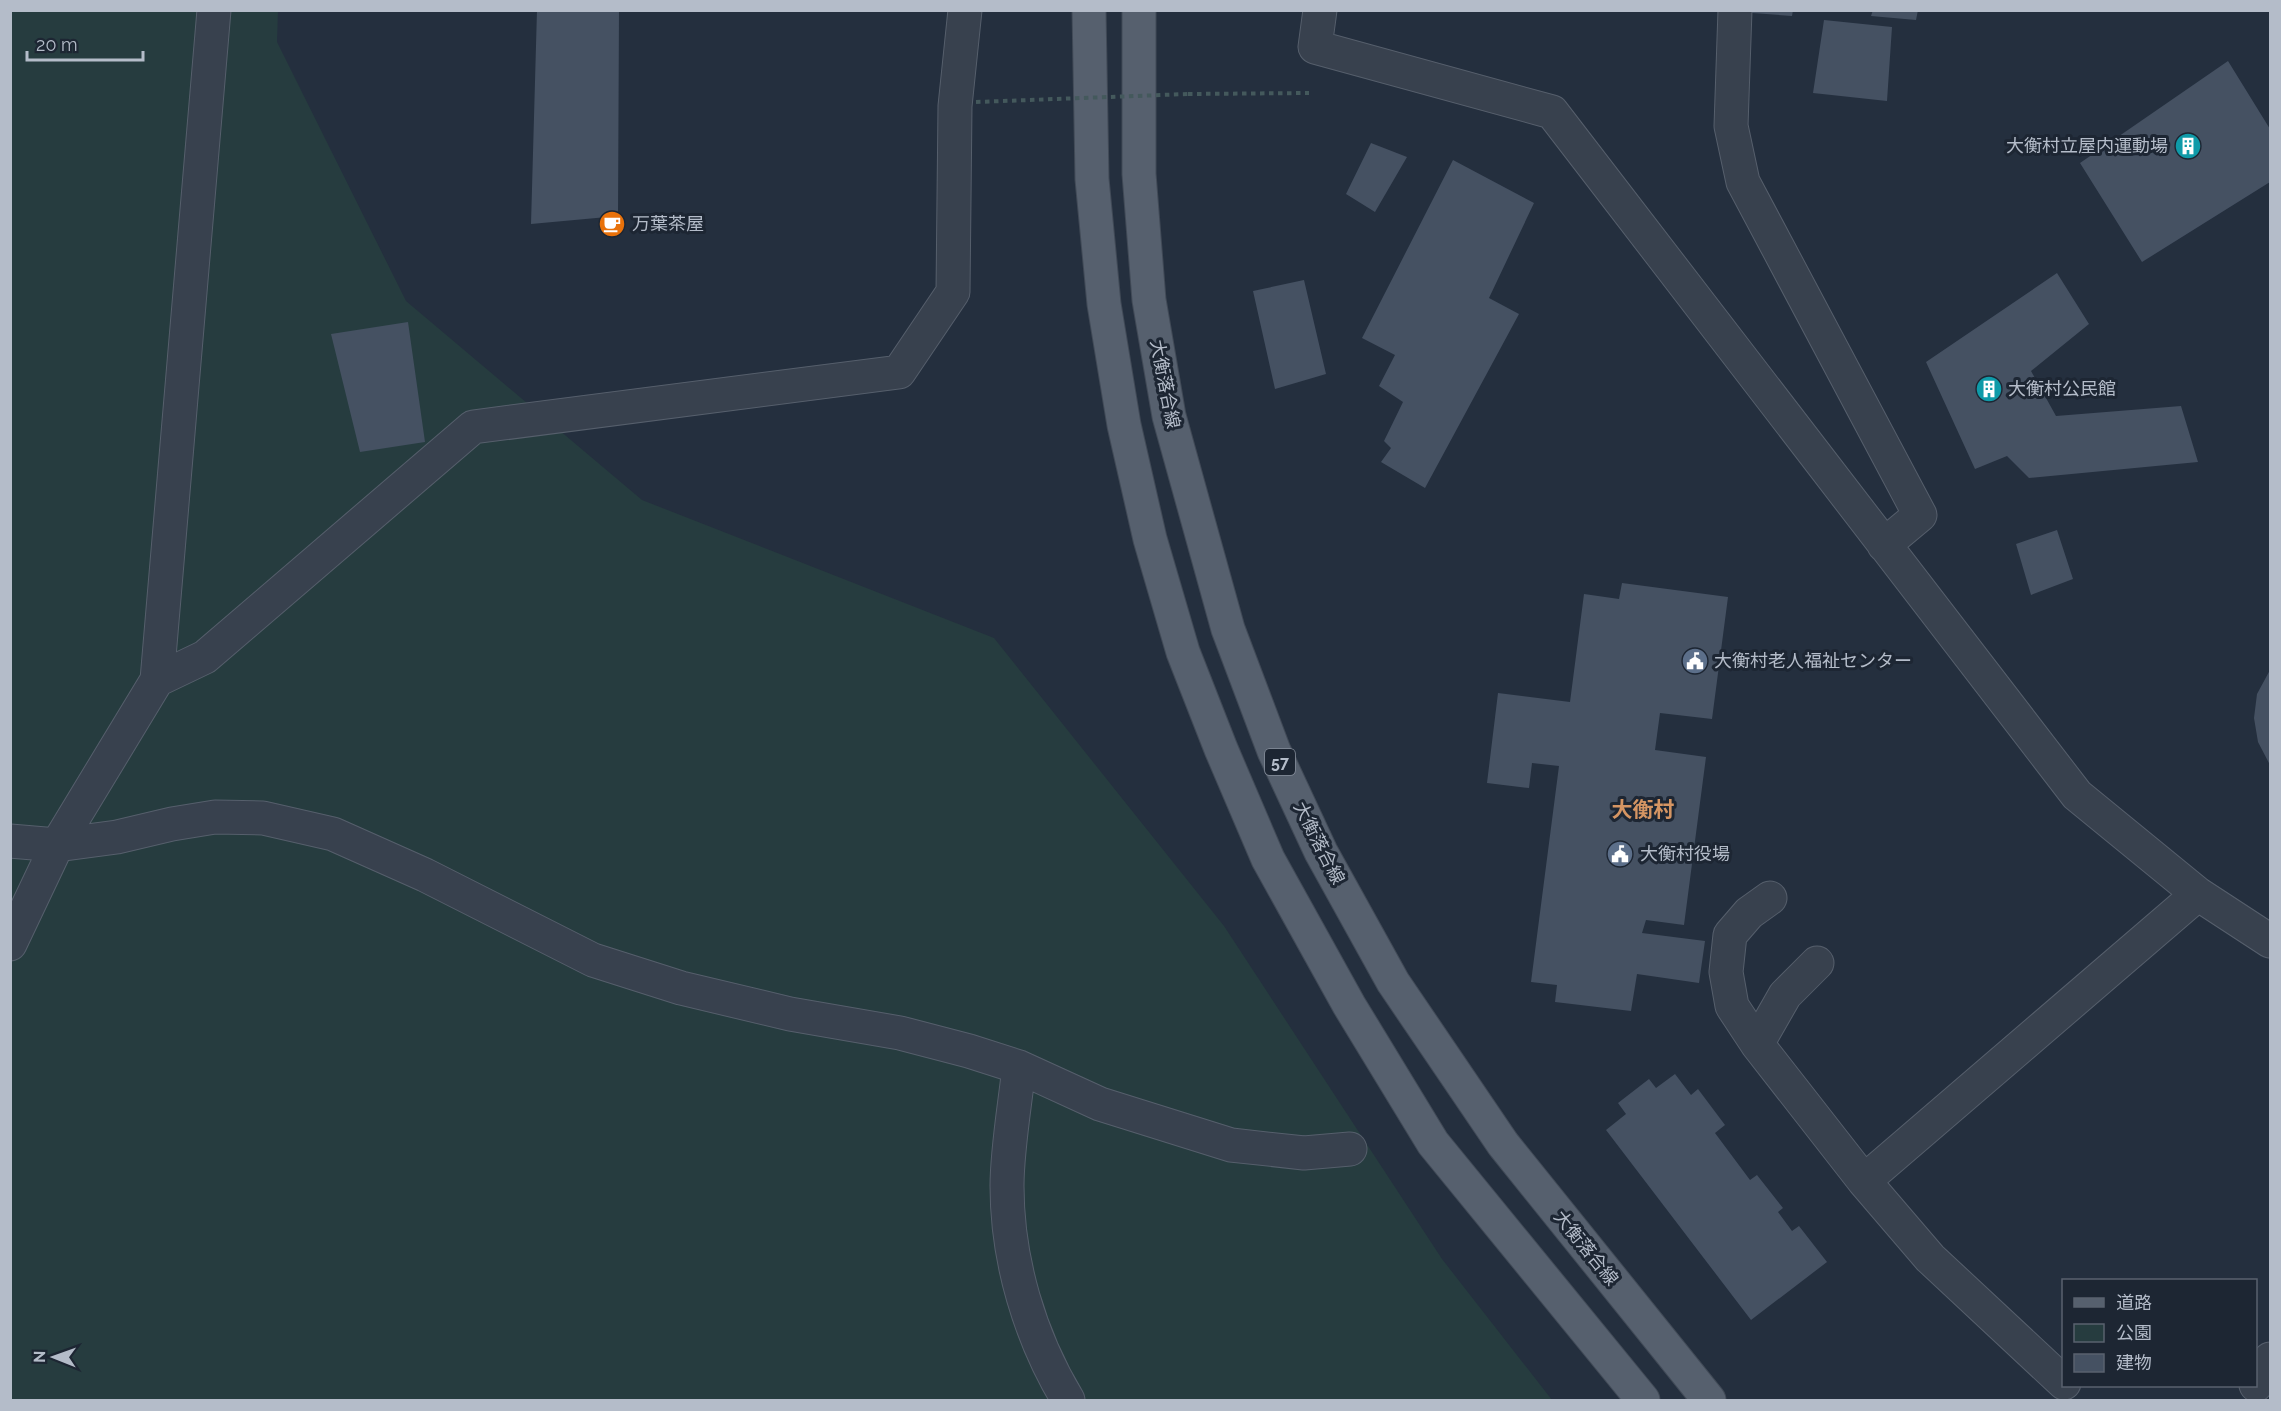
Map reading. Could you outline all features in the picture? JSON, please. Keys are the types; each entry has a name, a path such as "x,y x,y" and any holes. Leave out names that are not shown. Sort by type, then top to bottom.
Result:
{"main road":[{"path":"1089,10 1092,179 1104,304 1124,425 1156,561 1183,652 1212,728 1268,859 1349,1005 1433,1143 1643,1401"},
{"name":"大衡落合線","path":"1139,10 1139,174 1149,300 1169,416 1228,629 1274,751 1321,852 1393,982 1503,1144 1709,1401"}],"street":[{"path":"10,944 57,845 158,680 214,10"},
{"path":"158,680 205,657 473,427 899,372 953,292 955,106 965,10"},
{"path":"1320,10 1315,47 1552,112 2077,795 2198,894 2271,941"},
{"path":"1735,10 1731,126 1743,182 1920,515 1884,545"},
{"path":"10,842 57,845 117,837 172,824 215,818 263,818 333,834 425,875 592,960 681,988 790,1014 900,1033 969,1051 1018,1068 1100,1104 1231,1145 1304,1153 1350,1149"},
{"path":"1864,1180 2198,894"},
{"path":"1770,898 1749,913 1730,935 1726,972 1732,1006 1756,1044 1864,1180 1930,1258 2062,1381"},
{"path":"1756,1044 1785,995 1817,963"},
{"path":"1018,1068 1007,1186 1013,1258 1033,1327 1068,1401"},
{"path":"2257,1382 2271,1359"},
{"path":"2068,1387 2082,1401"},
{"path":"2246,1401 2254,1387"}],"path":[{"path":"976,102 1188,94 1309,93"}],"green space":[{"path":"10,11 278,11 277,42 406,301 642,500 994,638 1224,926 1442,1259 1552,1400 11,1400"}],"building":[{"path":"537,10 619,10 618,216 531,224"},
{"path":"1752,10 1793,10 1792,16 1752,13"},
{"path":"1873,10 1918,10 1916,20 1871,16"},
{"path":"1824,20 1892,27 1887,101 1813,93"},
{"name":"大衡村立屋内運動場","path":"2228,61 2270,129 2270,182 2142,262 2080,163"},
{"path":"1371,143 1407,157 1375,212 1346,194"},
{"path":"1453,160 1534,203 1489,298 1519,314 1425,488 1381,462 1391,448 1384,441 1403,402 1379,386 1395,355 1362,338"},
{"name":"大衡村公民館","path":"2057,273 2089,324 2031,371 2056,416 2181,406 2198,462 2029,478 2007,456 1975,469 1926,362"},
{"path":"1304,280 1326,374 1275,389 1253,291"},
{"path":"408,322 425,442 360,452 331,334"},
{"path":"2057,530 2073,579 2031,595 2016,544"},
{"name":"大衡村役場","path":"1622,583 1728,597 1712,719 1660,713 1655,750 1706,757 1684,925 1646,920 1642,933 1705,941 1699,983 1637,974 1631,1011 1555,1002 1557,985 1531,982 1559,766 1532,763 1529,788 1487,783 1498,693 1570,702 1584,594 1619,599"},
{"path":"2270,670 2270,765 2258,742 2254,718 2257,694"},
{"path":"1675,1074 1691,1095 1698,1089 1725,1125 1715,1133 1750,1180 1757,1175 1783,1208 1778,1212 1792,1231 1799,1226 1827,1262 1751,1320 1606,1130 1626,1114 1618,1103 1649,1079 1656,1088"}],"place":[{"name":"大衡村立屋内運動場","path":"2188,146"},
{"name":"万葉茶屋","path":"612,224"},
{"name":"大衡村公民館","path":"1989,389"},
{"name":"大衡村老人福祉センター","path":"1695,661"},
{"name":"大衡村役場","path":"1620,854"}],"district":[{"name":"大衡村","path":"1643,810"}]}
